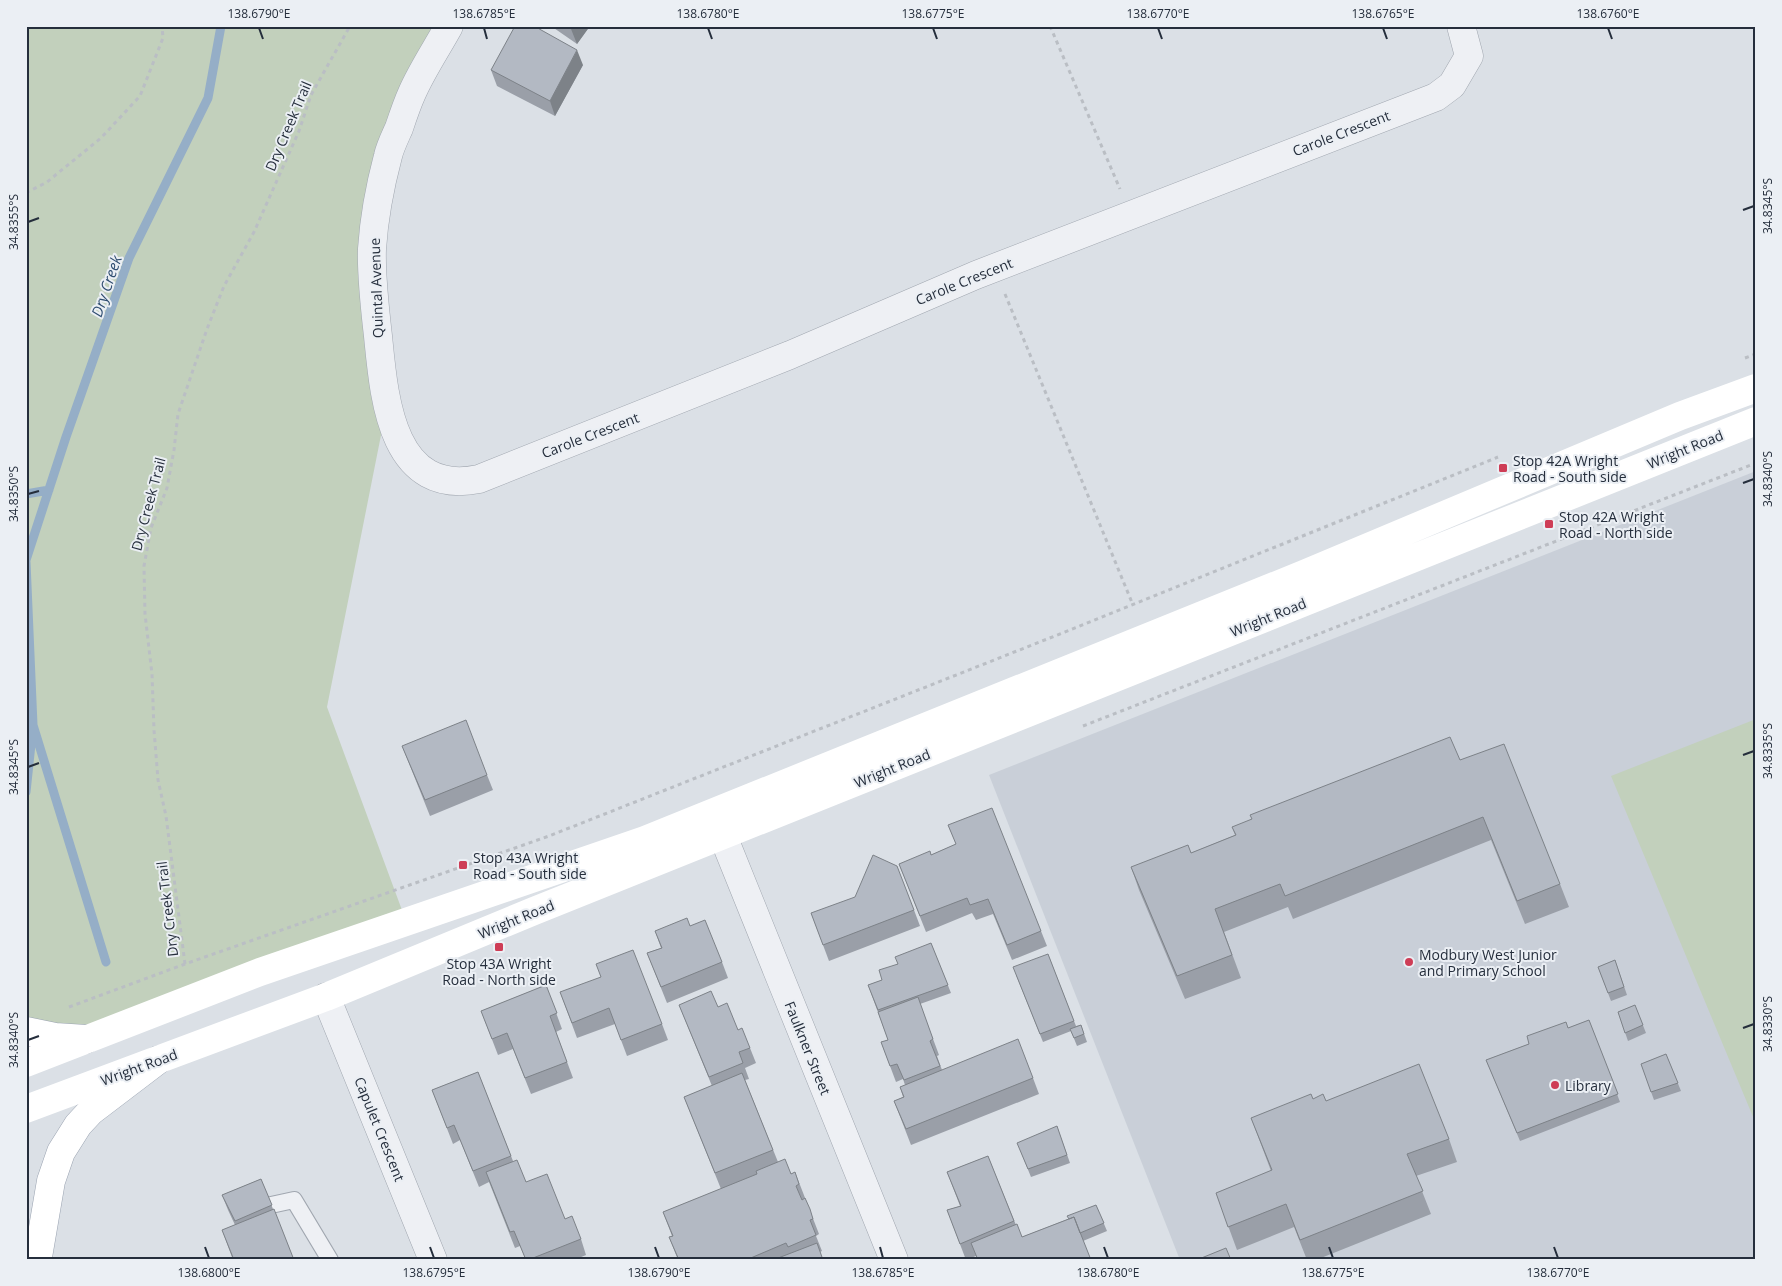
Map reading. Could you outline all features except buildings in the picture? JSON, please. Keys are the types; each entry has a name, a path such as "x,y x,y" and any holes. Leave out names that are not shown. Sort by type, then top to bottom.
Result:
{"main road":[{"name":"Wright Road","path":"26,1063 260,972 646,840 1304,574 1680,416 1756,388"},
{"name":"Wright Road","path":"26,1109 326,997 534,911 1756,421"},
{"path":"26,1032 55,1038 86,1040"},
{"path":"39,1258 51,1180 61,1152 78,1125 91,1111 158,1060"},
{"path":"26,1227 39,1258"}],"street":[{"name":"Quintal Avenue","path":"416,466 408,456 391,421 383,390 372,250 377,207 388,155 413,91 448,26"},
{"name":"Carole Crescent","path":"416,466 430,475 444,480 464,482 479,479 790,355 995,268 1436,97 1452,85 1469,56 1461,26"},
{"name":"Faulkner Street","path":"723,836 894,1260"},
{"name":"Capulet Crescent","path":"326,997 433,1260"}],"lane":[{"path":"271,1206 294,1200 330,1260"}],"path":[{"path":"26,193 47,182 101,138 140,96 163,38 162,26"},
{"name":"Dry Creek Trail","path":"185,964 166,816 158,780 152,674 145,614 144,566 151,528 167,488 178,414 206,329 224,286 254,232 299,131 312,95 350,26"},
{"path":"1050,26 1131,215"},
{"path":"995,268 1146,637"},
{"path":"1737,361 1756,354"},
{"path":"66,1008 185,964 549,836 1499,457"},
{"path":"1156,662 1168,693"}],"shaded area":[{"name":"Modbury West Junior and Primary School","path":"1756,471 1756,1260 1180,1260 989,775"}],"green space":[{"path":"26,26 454,26 385,172 387,405 327,707 406,921 95,1036 26,1028"},
{"path":"1756,719 1756,1124 1611,776"}],"waterway":[{"name":"Dry Creek","path":"26,560 66,437 129,258 208,98 221,26"},
{"path":"26,494 49,490"},
{"name":"Dry Creek","path":"26,562 33,725 26,792"},
{"path":"33,725 106,962"}],"place":[{"name":"Stop 42A Wright Road - South side","path":"1503,468"},
{"name":"Stop 42A Wright Road - North side","path":"1549,524"},
{"name":"Stop 43A Wright Road - South side","path":"463,865"},
{"name":"Stop 43A Wright Road - North side","path":"499,947"},
{"name":"Modbury West Junior and Primary School","path":"1409,962"},
{"name":"Library","path":"1555,1085"}]}
